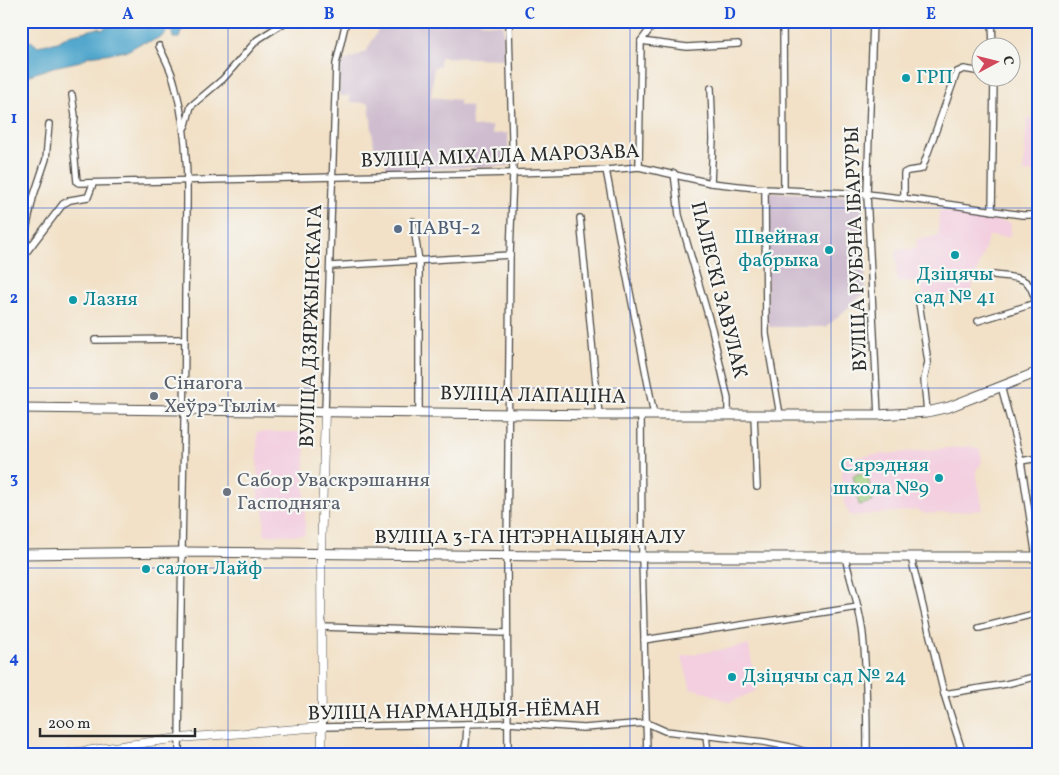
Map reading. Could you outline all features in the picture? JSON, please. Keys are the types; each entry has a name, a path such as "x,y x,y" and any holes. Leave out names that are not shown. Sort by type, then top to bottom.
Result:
{"main road":[{"name":"ВУЛІЦА ЛАПАЦІНА","path":"21,408 599,415 878,415 927,412 949,407 1038,372"},
{"name":"ВУЛІЦА 3-ГА ІНТЭРНАЦЫЯНАЛУ","path":"21,554 182,552 642,557 1037,557"}],"street":[{"path":"184,128 191,106 223,79 258,40 287,21"},
{"name":"ВУЛІЦА ДЗЯРЖЫНСКАГА","path":"322,754 322,554 336,64 346,21"},
{"path":"508,754 506,634 510,255 513,173 510,21"},
{"path":"639,167 641,41 656,21"},
{"path":"783,21 784,189"},
{"name":"ВУЛІЦА РУБЭНА ІБАРУРЫ","path":"873,21 867,194 878,415"},
{"path":"992,21 993,38"},
{"path":"641,41 687,47 738,44"},
{"path":"159,46 175,85 184,128 186,182 185,409 179,645 179,754"},
{"path":"904,198 904,173 922,169 957,72 964,69 972,70"},
{"path":"711,88 714,139 711,183"},
{"path":"992,211 994,88"},
{"path":"25,254 64,204 70,200 88,197 93,184 77,182 73,140 75,116 72,95"},
{"path":"21,281 26,230 33,198 46,159 50,124"},
{"name":"ВУЛІЦА МІХАІЛА МАРОЗАВА","path":"93,184 513,173 639,167 674,173 711,183 765,189 867,194 992,211 1038,215"},
{"path":"606,170 654,415"},
{"name":"ПАЛЕСКІ ЗАВУЛАК","path":"674,173 680,215 712,329 728,399 728,415"},
{"path":"765,189 766,334 780,415"},
{"path":"580,218 599,415"},
{"path":"413,222 418,261 419,412"},
{"path":"331,266 510,255"},
{"path":"978,321 1037,306 1036,291 1027,282 1020,278 994,275"},
{"path":"918,296 928,362 924,380 927,412"},
{"path":"95,340 185,339"},
{"path":"1001,386 1021,461 1037,557"},
{"path":"641,415 642,557 647,754"},
{"path":"754,415 757,487"},
{"path":"1021,461 1038,458"},
{"path":"845,557 863,635 866,685 866,754"},
{"path":"911,557 944,694 963,754"},
{"path":"644,640 858,607"},
{"path":"979,628 1038,613"},
{"path":"322,627 506,634"},
{"path":"944,694 1006,684 1038,676"},
{"path":"21,712 23,754"},
{"name":"ВУЛІЦА НАРМАНДЫЯ-НЁМАН","path":"63,754 179,738 323,727 508,723 584,728 647,723 665,731 790,746 813,754"},
{"path":"463,754 466,743 466,724"},
{"path":"706,735 708,754"},
{"path":"790,746 791,754"}],"shaded area":[{"path":"383,21 480,21 481,23 503,25 504,59 440,57 440,65 434,67 431,97 459,100 459,105 471,106 472,127 492,126 492,134 508,133 509,166 388,170 379,150 374,147 369,103 350,102 350,96 339,96 340,63 366,52"},
{"path":"842,21 946,21 903,25 870,23 843,26"},
{"path":"1027,118 1038,118 1038,173 1023,172"},
{"path":"768,192 859,196 862,200 866,292 826,327 769,327 767,318"},
{"path":"939,210 1011,223 1010,237 989,236 969,295 924,296 920,282 897,281 896,250 916,248 917,239 938,236"},
{"path":"257,432 305,432 305,535 264,535 264,508 258,508"},
{"path":"970,446 980,450 982,462 976,471 983,510 926,514 917,510 850,516 844,503 842,458"},
{"path":"749,645 756,691 728,703 728,700 723,700 703,691 691,690 682,656"}],"green space":[{"path":"867,472 873,502 859,505 853,475"}],"water":[{"path":"120,21 131,21 134,24 139,21 189,21 179,38 173,38 172,32 168,30 164,35 152,41 141,43 127,51 89,56 81,61 53,67 21,78 21,45 31,41 37,46 58,42 69,35 99,28 102,30"}],"place":[{"name":"ГРП","path":"906,78"},
{"name":"ПАВЧ-2","path":"398,229"},
{"name":"Швейная фабрыка","path":"829,250"},
{"name":"Дзіцячы сад № 41","path":"955,255"},
{"name":"Лазня","path":"73,300"},
{"name":"Сінагога Хеўрэ Тылім","path":"154,396"},
{"name":"Сярэдняя школа №9","path":"939,478"},
{"name":"Сабор Уваскрэшання Гасподняга","path":"227,492"},
{"name":"салон Лайф","path":"146,569"},
{"name":"Дзіцячы сад № 24","path":"732,677"}]}
